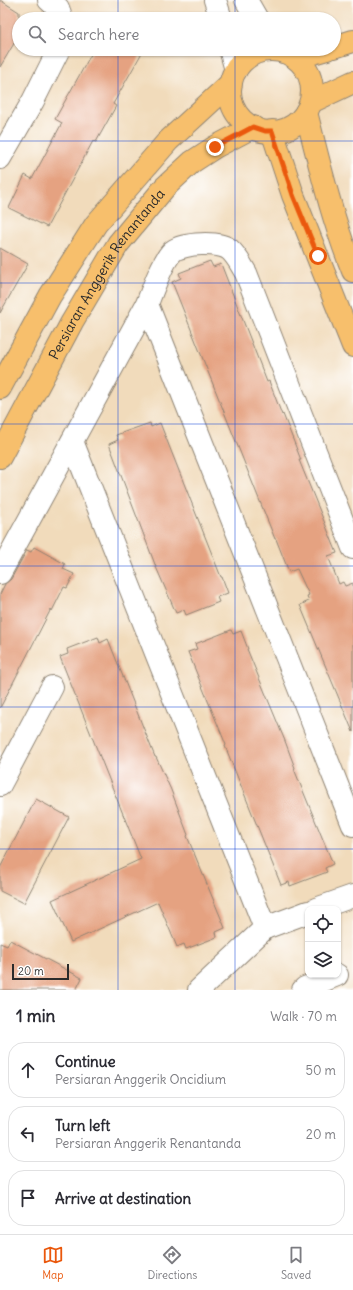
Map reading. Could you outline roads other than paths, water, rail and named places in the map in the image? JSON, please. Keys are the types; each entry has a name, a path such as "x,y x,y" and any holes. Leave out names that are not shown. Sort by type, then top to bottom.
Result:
{"main road":[{"path":"341,45 353,41"},
{"path":"0,388 50,296 96,224 168,141 234,76 245,59 250,56"},
{"path":"234,76 231,92 235,109 246,122 262,129 282,130 292,126 300,120 308,107 312,92 308,73 290,56"},
{"path":"308,107 353,82"},
{"path":"308,107 324,183 343,246 353,271"},
{"path":"262,129 293,195 353,346"},
{"name":"Persiaran Anggerik Renantanda","path":"0,457 72,322 118,244 165,187 192,162 215,147 262,129"}],"street":[{"path":"49,0 58,8 59,12"},
{"path":"215,0 219,12"},
{"path":"246,0 253,12"},
{"path":"0,158 33,101 56,56"},
{"path":"231,56 234,76"},
{"path":"0,573 147,304 164,264 173,251 185,246 200,244 214,245 229,249 238,259 246,273 353,548"},
{"path":"147,304 353,825"},
{"path":"72,441 265,928"},
{"path":"0,785 52,687"},
{"path":"325,906 353,896"},
{"path":"199,990 265,928 305,913"},
{"path":"341,974 353,969"},
{"path":"303,990 330,978"}]}
